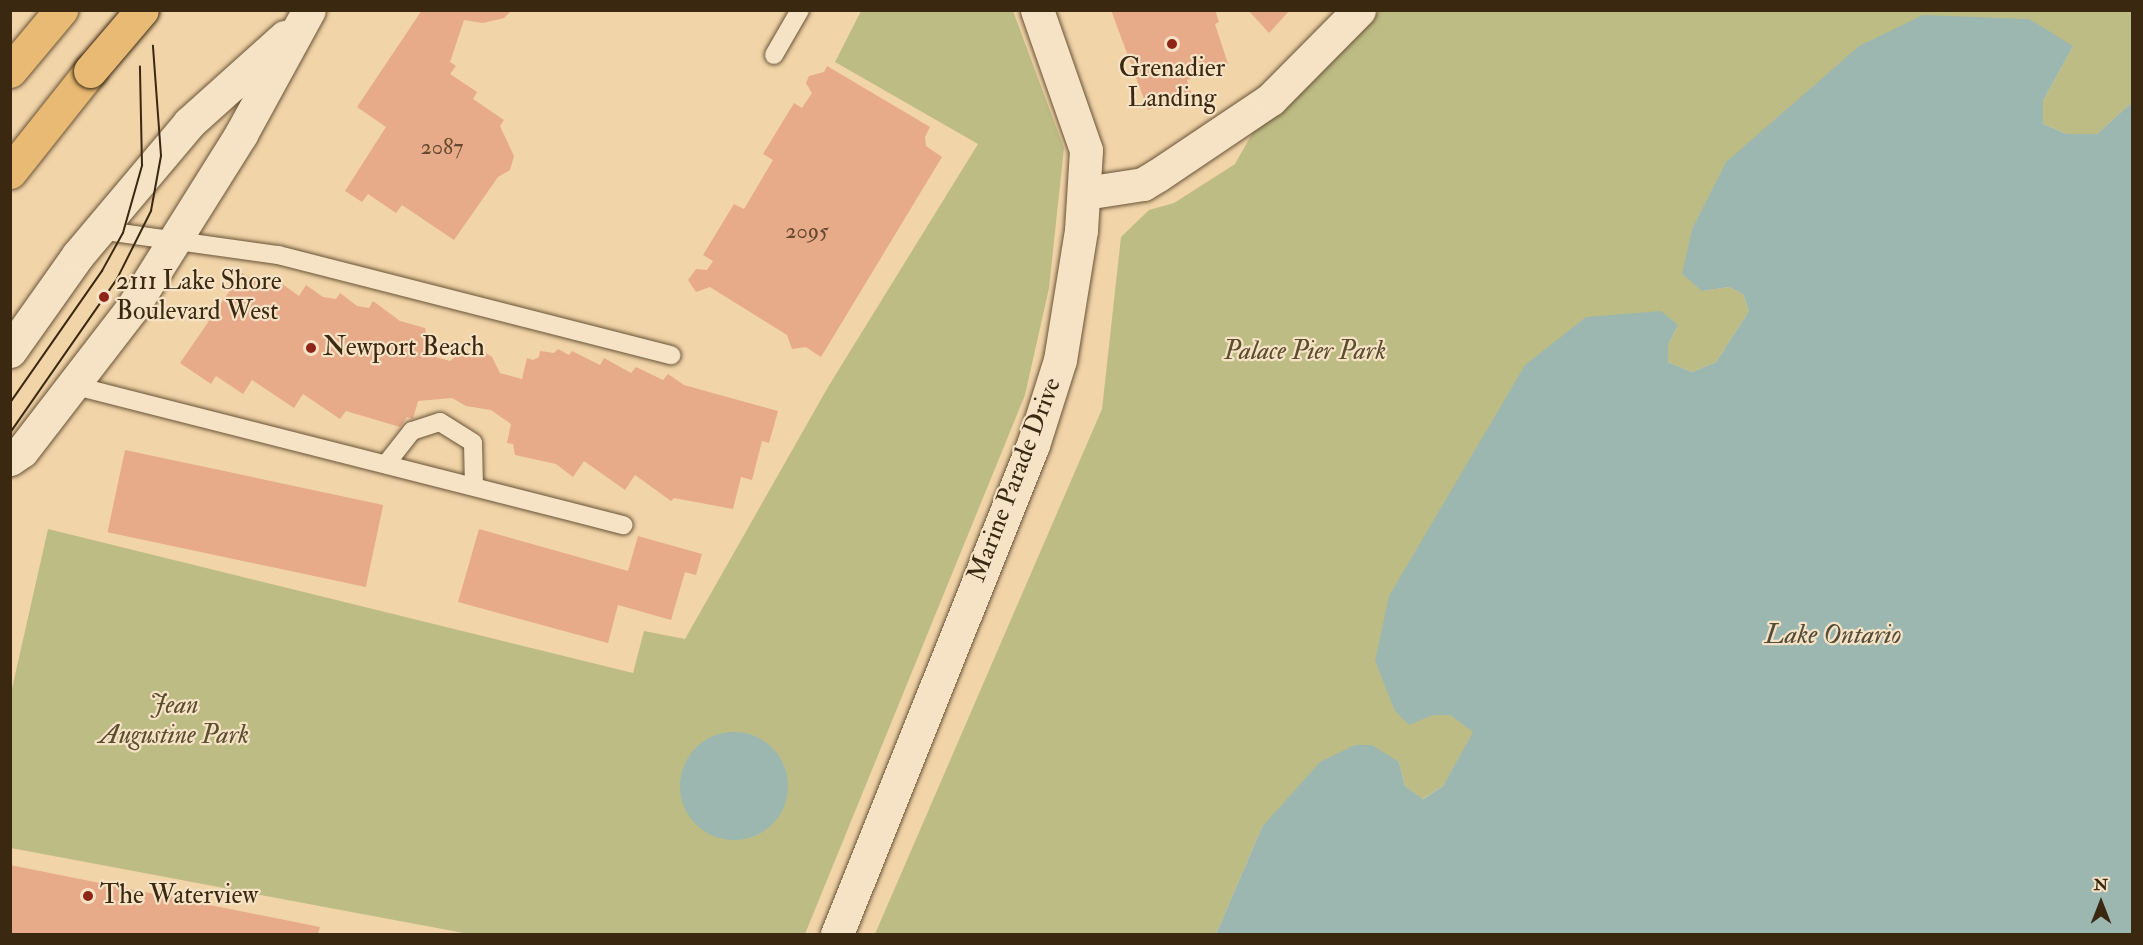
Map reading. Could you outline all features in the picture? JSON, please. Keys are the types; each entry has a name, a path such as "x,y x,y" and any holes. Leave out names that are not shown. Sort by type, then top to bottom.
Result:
{"highway":[{"path":"10,71 61,10"},
{"path":"10,172 142,10"}],"street":[{"name":"Marine Parade Drive","path":"837,934 1049,404 1060,360 1085,193 1086,150 1037,10"},
{"path":"1085,193 1143,184 1158,175 1271,99 1359,10"},
{"path":"10,351 99,230 202,109 304,18"},
{"path":"10,459 22,451 132,308 172,240 241,134 304,18"}],"lane":[{"path":"774,55 800,10"},
{"path":"99,230 278,255 671,355"},
{"path":"72,385 623,525"},
{"path":"386,464 412,431 440,422 473,443 474,486"}],"green space":[{"name":"Jean Augustine Park","path":"861,11 1013,11 1064,148 1049,288 1025,395 805,934 469,934 11,848 11,693 48,529 633,673 644,631 685,639 828,387 978,144 835,62"},
{"name":"Palace Pier Park","path":"1380,11 2132,11 2132,102 2097,134 2067,134 2043,124 2043,101 2073,46 1702,291 1729,287 1743,294 1749,311 1716,362 1692,372 1668,362 1668,345 1678,325 1433,715 1450,715 1474,732 1443,786 1422,799 1405,786 1399,762 1262,827 1216,934 875,934 1102,409 1121,237 1149,210 1174,203 1235,164 1253,132 1296,97"}],"water":[{"name":"Lake Ontario","path":"1923,15 2029,19 2073,46 2043,101 2043,124 2067,134 2097,134 2132,102 2132,934 1216,934 1262,827 1320,762 1355,745 1372,745 1399,762 1405,786 1423,799 1443,786 1473,732 1450,715 1433,715 1409,725 1395,711 1375,661 1389,596 1525,365 1586,317 1661,311 1678,325 1668,345 1668,362 1692,372 1716,362 1749,311 1743,294 1729,287 1702,291 1682,274 1692,229 1726,162 1859,46"},
{"path":"734,732 755,736 772,748 784,765 788,786 784,807 772,824 755,836 734,840 713,836 696,824 684,807 680,786 684,765 696,748 713,736"}],"building":[{"path":"422,10 512,10 504,18 483,23 464,20 450,62 456,66 450,74 477,92 473,99 504,120 500,126 514,156 510,170 498,177 454,240 402,205 396,213 368,194 362,202 345,191 386,127 357,107"},
{"name":"Grenadier Landing","path":"1111,10 1215,10 1219,22 1215,24 1228,64 1187,80 1192,95 1148,110"},
{"path":"1248,10 1290,10 1269,33"},
{"path":"827,66 930,127 925,137 926,146 942,157 821,357 806,347 792,349 787,335 710,287 696,292 688,280 696,269 707,270 713,261 703,255 734,204 744,209 773,160 763,154 794,103 802,108 812,93 806,83 809,76 824,72"},
{"path":"242,273 267,288 274,278 299,296 306,285 323,297 336,299 340,293 357,306 369,308 373,301 400,321 425,328 427,339 433,340 429,355 450,361 462,351 483,351 492,357 500,373 522,379 527,358 533,360 539,357 540,351 554,353 558,349 569,355 572,351 600,365 604,358 631,373 636,367 663,380 668,374 684,385 778,411 769,443 762,441 752,480 741,477 733,509 674,498 671,501 635,475 625,490 584,461 573,477 556,464 515,455 513,444 507,443 511,424 491,410 466,406 452,398 418,401 413,419 407,417 400,427 346,411 340,419 303,394 294,408 252,380 243,394 216,376 211,384 180,363"},
{"path":"125,450 383,505 366,587 108,532"},
{"path":"479,529 628,571 638,536 702,554 696,575 685,572 671,620 618,605 608,643 458,602"},
{"name":"The Waterview","path":"10,865 320,927 318,934 10,934"}],"tram line":[{"path":"10,433 117,279 151,211 161,156 153,46"},
{"path":"10,403 102,271 123,233 142,166 140,67"}],"place":[{"name":"Grenadier Landing","path":"1172,44"},
{"name":"2111 Lake Shore Boulevard West","path":"104,297"},
{"name":"Newport Beach","path":"311,348"},
{"name":"The Waterview","path":"88,896"}]}
